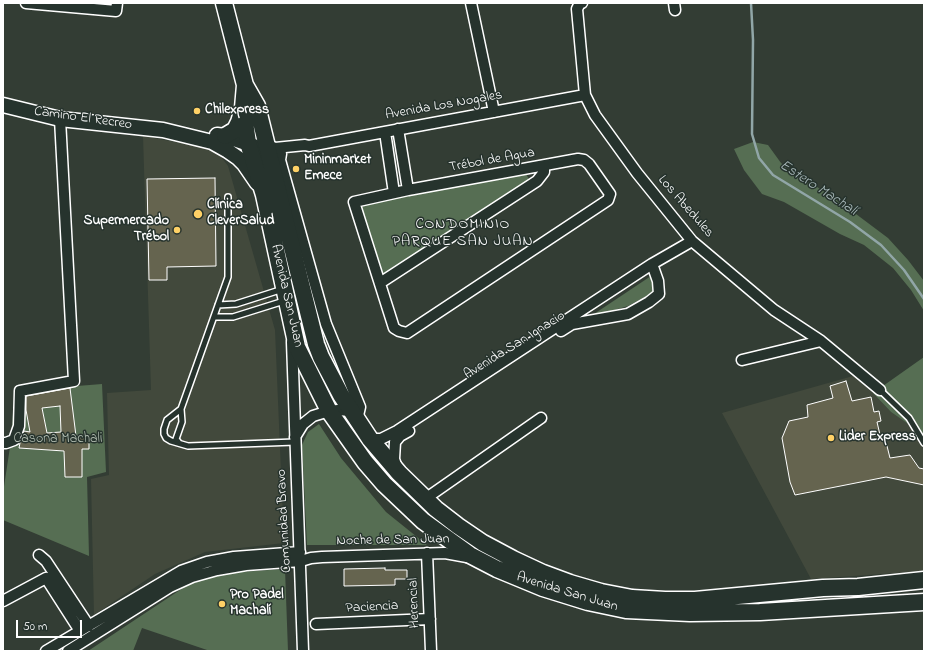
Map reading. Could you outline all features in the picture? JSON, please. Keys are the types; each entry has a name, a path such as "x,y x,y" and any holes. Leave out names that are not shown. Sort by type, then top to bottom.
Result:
{"main road":[{"name":"Avenida San Juan","path":"224,3 245,85 256,106 266,144 275,164 316,344 332,378 354,416 370,439 425,499 458,526 513,559 570,583 601,592 632,598 695,600 823,588 858,587 924,580"},
{"name":"Avenida San Juan","path":"245,85 243,108 248,143 264,195 292,330 297,347 329,411 365,462 384,484 423,520 470,556 497,569 544,588 588,602 626,610 690,614 760,612 924,602"},
{"name":"Camino El Recreo","path":"3,105 60,119 163,130 180,130 225,136 248,143 261,151 275,164"},
{"path":"225,136 235,130 243,108"},
{"name":"Camino El Recreo","path":"163,130 212,142 228,150 251,172 264,195"}],"street":[{"path":"26,3 84,6 116,11 117,3"},
{"path":"471,3 494,112"},
{"name":"Los Abedules","path":"582,3 580,3 577,9 585,95 596,115 637,173 692,241 774,310 821,341 880,390"},
{"name":"Avenida Los Nogales","path":"275,164 287,151 306,148 309,146 585,95"},
{"path":"3,443 14,440 19,426 20,391 74,381 60,119"},
{"path":"398,129 408,190"},
{"path":"385,132 394,193"},
{"name":"Avenida Los Nogales","path":"266,144 275,148 305,145 309,146"},
{"name":"Trébol de Agua","path":"578,159 587,162 610,194 610,198 407,333 394,328 354,202 408,190 578,159"},
{"path":"380,283 537,181 544,172 544,166"},
{"name":"Avenida San Ignacio","path":"399,472 394,459 394,450 395,442 400,436 652,264 692,241"},
{"name":"Avenida San Ignacio","path":"570,321 628,314 650,302 659,294 658,281 652,264"},
{"name":"Comunidad Bravo","path":"292,330 291,348 303,651"},
{"path":"742,360 821,341"},
{"name":"Avenida San Ignacio","path":"370,439 389,436 479,381"},
{"path":"295,439 303,424 313,416 338,410 354,416"},
{"path":"425,499 541,418"},
{"name":"Noche de San Juan","path":"46,651 85,629 181,570 206,562 234,557 311,558 427,553 460,555 485,562"},
{"name":"Herencial","path":"427,553 431,651"},
{"path":"39,555 51,569 85,629"},
{"path":"68,651 170,587 192,577 218,570 300,557"},
{"path":"3,601 46,578 51,569"},
{"path":"46,578 85,629"},
{"name":"Paciencia","path":"316,624 430,619"}],"lane":[{"path":"179,444 176,439 182,422 181,409 214,317 228,272 228,196"},
{"path":"218,305 236,304 285,295"},
{"path":"214,317 232,317 285,295"},
{"path":"880,390 909,418 924,442"},
{"path":"181,409 170,417 164,429 166,438 179,444 197,446 295,439"}],"shaded area":[{"path":"143,136 208,148 219,154 228,166 275,330 284,543 205,552 155,574 94,615 91,479 109,475 107,393 151,390"},
{"path":"853,376 873,393 891,412 924,435 924,571 811,579 722,413"}],"green space":[{"path":"753,142 768,145 781,163 796,176 836,199 888,238 908,260 924,281 924,311 911,290 893,268 864,245 840,234 784,202 762,194 744,170 734,149"},
{"path":"526,174 529,179 526,182 382,277 361,208 365,204"},
{"path":"651,276 654,292 628,306 588,318"},
{"path":"924,357 924,435 891,412 873,393"},
{"name":"Casona Machali","path":"102,384 106,472 87,477 89,556 3,520 3,493 10,447 15,391"},
{"path":"319,424 341,458 386,512 427,545 307,545 302,445 308,432"},
{"name":"Pro Padel Machalí","path":"285,569 288,651 210,651 142,628 133,651 88,651 186,586 212,576 238,572"}],"building":[{"path":"215,178 216,266 167,267 167,280 149,280 147,179"},
{"name":"Lider Express","path":"846,381 852,401 871,397 874,412 879,411 881,421 877,422 881,439 885,438 890,458 910,455 919,468 924,469 924,485 886,477 795,495 790,482 782,438 789,421 808,417 807,405 833,398 830,386"},
{"path":"70,388 76,436 89,435 89,449 82,449 82,477 65,477 64,451 19,448 24,431 30,432 26,410 26,396","holes":["60,406 61,432 47,433 42,408"]},
{"path":"385,568 385,570 407,570 407,579 395,579 395,585 344,586 344,569"}],"waterway":[{"name":"Estero Machalí","path":"751,3 753,40 752,134 759,158 773,175 850,222 881,245 904,270 924,299"}],"place":[{"name":"Chilexpress","path":"197,111"},
{"name":"Mininmarket Emece","path":"296,169"},
{"name":"Clínica CleverSalud","path":"198,214"},
{"name":"Supermercado Trébol","path":"177,230"},
{"name":"Lider Express","path":"831,438"},
{"name":"Pro Padel Machalí","path":"222,604"}],"district":[{"name":"CONDOMINIO PARQUE SAN JUAN","path":"463,234"}]}
